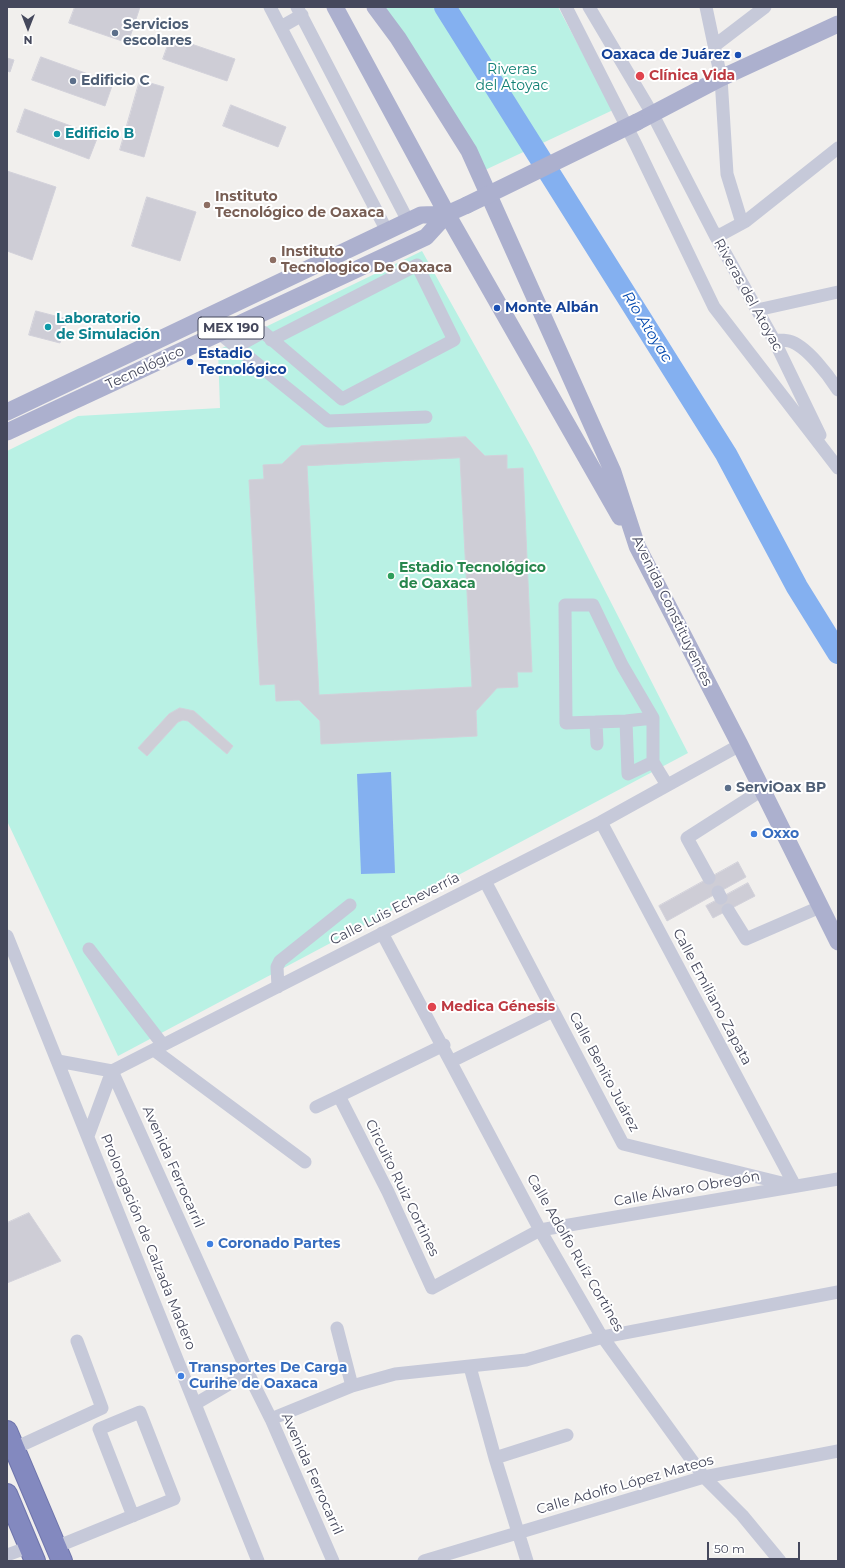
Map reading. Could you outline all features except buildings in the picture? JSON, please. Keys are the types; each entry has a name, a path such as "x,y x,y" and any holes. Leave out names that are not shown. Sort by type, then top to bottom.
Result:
{"highway":[{"path":"11,1439 59,1554"},
{"path":"7,1494 32,1554"}],"main road":[{"path":"335,7 447,214 637,546"},
{"name":"Avenida Constituyentes","path":"376,7 398,38 468,152 613,472 637,546 740,745 838,942"},
{"path":"652,114 721,78 838,24"},
{"name":"MEX 190","path":"447,214 652,114"},
{"name":"Tecnológico","path":"10,410 421,215 447,214"},
{"name":"Tecnológico","path":"14,429 426,237 447,214"},
{"path":"254,294 263,313"},
{"path":"10,410 14,429"}],"street":[{"path":"270,7 387,231"},
{"path":"566,7 636,145 714,307 835,464"},
{"name":"Riveras del Atoyac","path":"589,7 652,114 715,235 774,340 835,464"},
{"path":"706,7 721,78 727,174 742,223"},
{"path":"714,46 765,7"},
{"path":"281,27 299,11 408,221"},
{"path":"715,235 722,234 742,223 838,148"},
{"path":"236,348 263,332 271,340 342,399 454,340 417,265 271,340"},
{"path":"757,310 838,292"},
{"path":"219,333 328,421 426,417"},
{"path":"774,340 790,341 800,346 834,373 838,390"},
{"path":"653,718 626,721 566,723 565,605 594,605 622,665 653,718 654,762 666,785"},
{"path":"626,721 628,774 654,762"},
{"path":"596,722 597,744"},
{"name":"Calle Luis Echeverría","path":"112,1071 601,822 740,745"},
{"path":"709,878 687,838 762,790"},
{"name":"Calle Emiliano Zapata","path":"601,822 795,1186"},
{"name":"Calle Benito Juárez","path":"484,881 624,1144 795,1186"},
{"path":"278,987 277,968 280,961 350,905"},
{"path":"728,910 746,939 820,907"},
{"name":"Calle Adolfo Ruíz Cortines","path":"382,933 452,1061 540,1230 603,1337 704,1477 742,1515 780,1561"},
{"name":"Prolongación de Calzada Madero","path":"7,936 258,1561"},
{"path":"89,949 158,1048 305,1162"},
{"path":"452,1061 553,1011"},
{"path":"316,1108 444,1046"},
{"path":"58,1061 112,1071 88,1136"},
{"name":"Avenida Ferrocarril","path":"112,1071 248,1373 271,1419 333,1561"},
{"name":"Circuito Ruiz Cortines","path":"339,1096 388,1192 432,1288 540,1230"},
{"name":"Calle Álvaro Obregón","path":"540,1230 838,1179"},
{"path":"271,1419 352,1386 396,1374 526,1360 603,1337 838,1292"},
{"path":"337,1328 352,1386"},
{"path":"77,1341 109,1425"},
{"path":"470,1367 517,1533 527,1561"},
{"path":"195,1404 248,1373"},
{"path":"11,1439 102,1408"},
{"path":"59,1554 133,1516 174,1499 140,1412 99,1429 133,1516"},
{"path":"495,1458 567,1435"},
{"name":"Calle Adolfo López Mateos","path":"424,1561 704,1477 838,1451"},
{"path":"7,1555 32,1554"}],"green space":[{"name":"Riveras del Atoyac","path":"382,7 558,7 613,110 485,170"},
{"path":"422,251 532,448 688,753 118,1056 7,821 7,451 78,416 220,408 218,350"}],"water":[{"path":"391,772 395,873 361,874 357,774"}],"waterway":[{"name":"Río Atoyac","path":"445,7 726,454 797,587 838,653"}],"place":[{"name":"Servicios escolares","path":"115,33"},
{"name":"Oaxaca de Juárez","path":"738,55"},
{"name":"Clínica Vida","path":"640,76"},
{"name":"Edificio C","path":"73,81"},
{"name":"Edificio B","path":"57,134"},
{"name":"Instituto Tecnológico de Oaxaca","path":"207,205"},
{"name":"Instituto Tecnologico De Oaxaca","path":"273,260"},
{"name":"Monte Albán","path":"497,308"},
{"name":"Laboratorio de Simulación","path":"48,327"},
{"name":"Estadio Tecnológico","path":"190,362"},
{"name":"Estadio Tecnológico de Oaxaca","path":"391,576"},
{"name":"ServiOax BP","path":"728,788"},
{"name":"Oxxo","path":"754,834"},
{"name":"Medica Génesis","path":"432,1007"},
{"name":"Coronado Partes","path":"210,1244"},
{"name":"Transportes De Carga Curihe de Oaxaca","path":"181,1376"}]}
